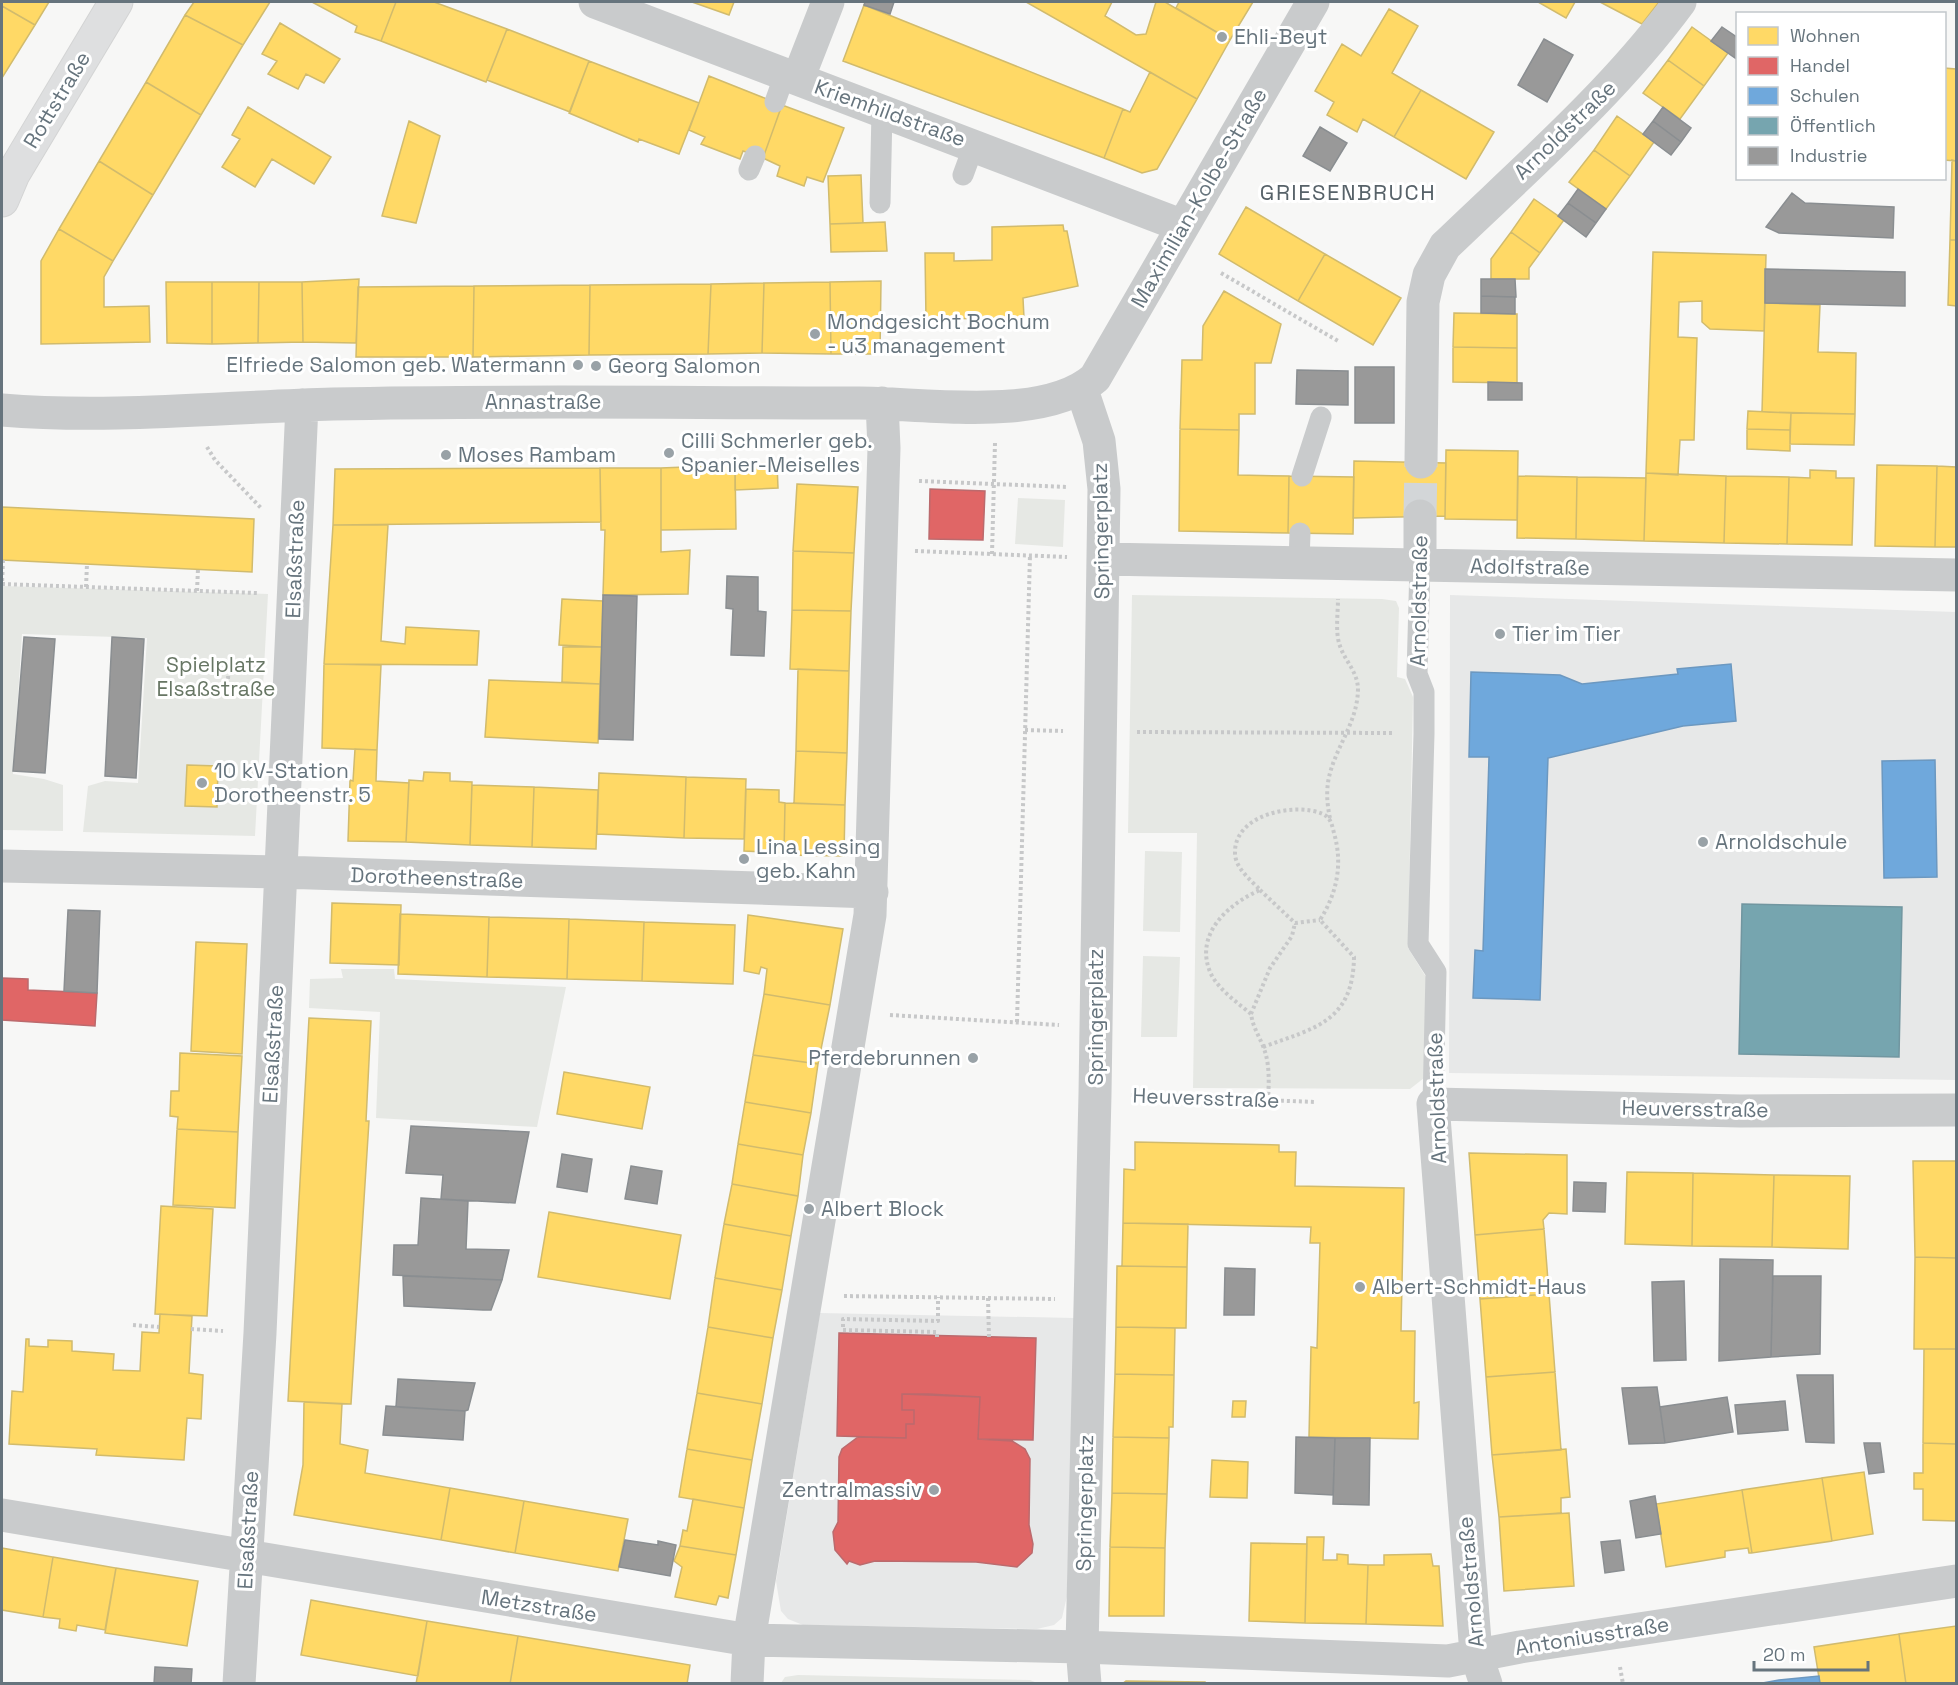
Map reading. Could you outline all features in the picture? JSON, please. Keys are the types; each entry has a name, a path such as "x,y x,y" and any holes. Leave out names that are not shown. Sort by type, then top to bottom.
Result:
{"street":[{"name":"Rottstraße","path":"2,200 13,174 116,2"},
{"name":"Kriemhildstraße","path":"596,2 786,85 882,111 1183,226"},
{"path":"786,85 828,2"},
{"name":"Maximilian-Kolbe-Straße","path":"1082,390 1095,378 1313,2"},
{"name":"Arnoldstraße","path":"1421,462 1423,302 1429,275 1445,246 1615,82 1649,44 1680,2"},
{"name":"Annastraße","path":"2,410 134,412 302,405 473,402 882,403 995,407 1049,402 1082,390"},
{"name":"Springerplatz","path":"1082,390 1099,441 1104,489 1095,1094 1082,1647 1085,1683"},
{"path":"747,1683 749,1640 855,1012 872,892 882,550 882,403"},
{"name":"Elsaßstraße","path":"239,1683 282,872 302,405"},
{"name":"Arnoldstraße","path":"1420,516 1420,565"},
{"name":"Adolfstraße","path":"1103,559 1299,548 1338,564 1956,575"},
{"name":"Dorotheenstraße","path":"2,866 282,872 872,892"},
{"name":"Arnoldstraße","path":"1433,1104 1481,1669"},
{"name":"Heuversstraße","path":"1433,1104 1740,1110 1956,1110"},
{"name":"Metzstraße","path":"2,1515 749,1640 1082,1647"},
{"name":"Antoniusstraße","path":"1082,1647 1448,1661 1481,1669 1956,1581"}],"lane":[{"path":"880,203 882,111"},
{"path":"963,175 974,145"},
{"path":"1302,477 1321,417"},
{"name":"Arnoldstraße","path":"1420,565 1417,674 1424,692 1424,734 1418,944 1436,972 1433,1104"}],"path":[{"path":"1221,273 1338,341"},
{"path":"992,554 995,407"},
{"path":"185,410 215,460 296,545"},
{"path":"883,481 1104,489"},
{"path":"882,550 1103,559"},
{"path":"1017,1022 1030,555"},
{"path":"3,560 2,584 294,594"},
{"path":"86,586 87,564"},
{"path":"1320,920 1328,906 1338,875 1339,849 1327,800 1329,776 1356,707 1358,686 1354,670 1339,644 1338,564"},
{"path":"197,591 198,568"},
{"path":"1025,730 1424,734"},
{"path":"1295,923 1238,866 1235,854 1240,835 1249,825 1272,813 1312,812 1330,819"},
{"path":"1251,1014 1228,994 1211,973 1207,946 1216,921 1247,896 1260,890"},
{"path":"1295,923 1320,920"},
{"path":"1263,1047 1311,1029 1333,1017 1342,1006 1349,991 1354,957 1320,920"},
{"path":"1268,1100 1269,1073 1263,1047 1254,1031 1251,1014 1270,968 1292,936 1295,923"},
{"path":"855,1012 1065,1025"},
{"name":"Heuversstraße","path":"1095,1094 1316,1102"},
{"path":"807,1292 831,1295 1090,1300"},
{"path":"937,1337 937,1332 843,1330 843,1319 938,1322 938,1297"},
{"path":"988,1298 988,1338"},
{"path":"133,1325 159,1327"}],"shaded area":[{"name":"Arnoldschule","path":"1450,595 1956,612 1956,1080 1449,1073"},
{"path":"820,1313 1075,1318 1067,1596 1062,1618 1054,1625 1037,1629 803,1625 788,1619 781,1611 776,1581"}],"green space":[{"path":"1018,498 1065,500 1063,547 1015,544"},
{"name":"Spielplatz Elsaßstraße","path":"2,586 268,594 255,836 83,832 88,786 105,781 138,783 147,638 22,634 13,774 63,785 63,831 2,830"},
{"path":"1132,595 1396,601 1399,608 1397,677 1405,679 1413,697 1408,948 1426,977 1424,1078 1410,1089 1193,1088 1197,833 1128,833"},
{"path":"1145,851 1182,852 1180,932 1143,931"},
{"path":"1143,956 1180,957 1177,1037 1141,1037"},
{"path":"341,969 394,969 395,979 566,987 537,1127 376,1118 380,1012 309,1008 310,979 343,978"},
{"path":"798,1675 1030,1680 1037,1683 781,1683 785,1677"}],"building: Wohnen":[{"path":"2,2 49,2 35,25 2,6"},
{"path":"194,2 270,2 243,45 185,15"},
{"path":"312,2 396,2 381,41 355,32 357,26"},
{"path":"396,2 434,2 507,29 486,82 381,41"},
{"path":"692,2 734,2 729,15"},
{"path":"1026,2 1112,2 1105,16 1136,35 1146,34 1156,2 1165,2 1230,40 1197,99"},
{"path":"1179,2 1253,2 1230,40 1176,8"},
{"path":"1538,2 1575,2 1566,18"},
{"path":"1600,2 1659,2 1642,24"},
{"path":"864,5 1123,109 1104,158 843,61"},
{"path":"2,6 35,25 2,78"},
{"path":"1389,9 1418,26 1392,73 1421,90 1394,137 1363,119 1357,132 1327,115 1334,102 1315,91 1342,44 1361,56"},
{"path":"185,15 243,45 201,115 146,82"},
{"path":"280,23 340,59 324,83 306,74 298,89 268,74 277,61 262,54"},
{"path":"1692,27 1728,53 1704,86 1668,60"},
{"path":"507,29 589,61 570,112 487,80"},
{"path":"1668,60 1704,86 1680,119 1643,93"},
{"path":"589,61 699,103 679,154 639,139 638,142 569,113"},
{"path":"1946,68 1956,69 1956,161 1946,160"},
{"path":"1150,72 1197,99 1157,169 1142,173 1104,158 1123,109 1130,112"},
{"path":"709,76 782,105 763,158 743,151 740,159 701,144 705,137 689,130"},
{"path":"146,82 201,115 153,195 99,161"},
{"path":"1421,90 1494,132 1466,179 1394,137"},
{"path":"782,105 844,128 823,182 807,177 804,186 777,176 780,166 763,158"},
{"path":"248,107 331,157 314,184 272,159 255,187 222,167 240,139 232,135"},
{"path":"1617,116 1654,142 1630,176 1594,150"},
{"path":"409,121 440,136 416,223 382,216"},
{"path":"1594,150 1630,176 1606,209 1569,182"},
{"path":"1952,160 1956,161 1956,240 1950,240"},
{"path":"99,161 153,195 113,261 59,229"},
{"path":"861,175 863,223 830,224 828,176"},
{"path":"1534,199 1564,220 1540,253 1511,232"},
{"path":"1246,207 1325,254 1298,301 1219,254"},
{"path":"885,222 887,251 831,252 830,224"},
{"path":"1063,225 1064,231 1067,231 1078,286 1023,298 1024,318 926,319 925,253 954,253 954,261 992,260 992,227"},
{"path":"59,229 113,261 104,277 104,307 149,306 150,342 41,344 41,261"},
{"path":"1511,232 1540,253 1529,268 1529,279 1491,279 1491,259"},
{"path":"1950,240 1956,240 1956,306 1948,305"},
{"path":"1653,252 1766,255 1764,331 1710,329 1702,322 1702,301 1679,302 1678,337 1697,338 1694,440 1680,440 1678,475 1646,473"},
{"path":"1325,254 1401,298 1373,345 1298,301"},
{"path":"359,279 356,343 303,342 302,282"},
{"path":"881,281 880,354 831,354 830,282"},
{"path":"166,282 212,282 212,344 167,343"},
{"path":"212,282 259,282 258,343 212,344"},
{"path":"259,282 302,282 303,342 258,343"},
{"path":"830,282 831,354 762,353 764,283"},
{"path":"764,283 762,353 708,354 711,284"},
{"path":"711,284 708,354 589,355 590,285"},
{"path":"590,285 589,355 473,357 474,286"},
{"path":"474,286 473,357 356,357 358,287"},
{"path":"1224,291 1281,324 1271,363 1255,363 1255,414 1239,414 1239,430 1180,429 1182,360 1202,360 1203,326"},
{"path":"1765,303 1820,305 1818,352 1856,353 1855,414 1762,412"},
{"path":"1454,313 1517,314 1517,348 1453,347"},
{"path":"1453,347 1517,348 1517,383 1453,382"},
{"path":"1748,411 1791,413 1790,430 1747,429"},
{"path":"1791,413 1855,414 1854,445 1790,444"},
{"path":"1180,429 1239,430 1238,475 1289,476 1288,533 1179,531"},
{"path":"1747,429 1790,430 1790,451 1747,449"},
{"path":"1446,450 1518,451 1517,520 1445,519"},
{"path":"1354,461 1446,463 1445,516 1353,518"},
{"path":"777,463 778,488 735,490 735,465"},
{"path":"735,465 736,529 661,530 661,468"},
{"path":"1877,465 1937,466 1935,547 1875,546"},
{"path":"1937,466 1956,467 1956,547 1935,547"},
{"path":"600,468 601,522 333,525 335,469"},
{"path":"600,468 661,468 661,552 690,550 688,594 603,595 605,530 601,530"},
{"path":"1810,470 1836,471 1836,478 1854,478 1852,545 1787,544 1789,477 1810,478"},
{"path":"1646,473 1726,476 1724,543 1644,541"},
{"path":"1289,476 1354,477 1353,534 1288,533"},
{"path":"1518,476 1577,477 1576,539 1517,538"},
{"path":"1726,476 1789,477 1787,544 1724,543"},
{"path":"1577,477 1646,478 1644,541 1576,539"},
{"path":"797,484 858,487 854,553 793,551"},
{"path":"2,507 254,519 252,572 2,560"},
{"path":"333,525 388,525 381,641 405,644 406,627 479,631 477,665 324,664"},
{"path":"793,551 854,553 851,611 792,610"},
{"path":"562,599 603,601 602,647 559,645"},
{"path":"792,610 851,611 849,671 790,669"},
{"path":"563,647 602,647 600,684 562,682"},
{"path":"324,664 381,665 377,750 322,748"},
{"path":"798,669 849,671 847,753 796,751"},
{"path":"489,680 600,684 598,743 485,737"},
{"path":"355,749 377,750 376,781 409,783 406,842 348,841 350,780 353,781"},
{"path":"796,751 847,753 845,805 794,803"},
{"name":"10 kV-Station Dorotheenstr. 5","path":"187,765 218,766 217,807 185,806"},
{"path":"424,772 450,773 450,781 472,782 470,845 406,842 409,780 423,781"},
{"path":"599,773 686,777 684,838 597,834"},
{"path":"686,777 746,779 744,839 684,838"},
{"path":"472,785 534,787 532,847 470,845"},
{"path":"534,787 598,790 596,849 532,847"},
{"path":"746,789 779,790 779,802 785,803 784,853 744,851"},
{"path":"785,803 845,805 844,856 784,855"},
{"path":"332,903 401,905 399,965 330,963"},
{"path":"400,914 489,917 487,977 398,974"},
{"path":"748,915 843,929 830,1005 764,994 767,969 761,967 759,974 744,971"},
{"path":"489,917 569,919 567,979 487,977"},
{"path":"569,919 644,922 642,981 567,979"},
{"path":"644,922 735,925 733,984 642,981"},
{"path":"196,942 247,944 242,1054 191,1051"},
{"path":"764,994 830,1005 818,1064 753,1055"},
{"path":"309,1018 371,1021 366,1121 369,1121 351,1404 288,1401"},
{"path":"180,1053 242,1056 238,1132 177,1129 178,1117 170,1116 171,1091 179,1091"},
{"path":"753,1055 818,1064 811,1113 745,1102"},
{"path":"564,1072 650,1087 642,1129 557,1114"},
{"path":"745,1102 811,1113 803,1155 738,1144"},
{"path":"177,1129 238,1132 235,1208 173,1205"},
{"name":"Albert-Schmidt-Haus","path":"1135,1142 1279,1145 1279,1152 1296,1152 1295,1186 1404,1188 1401,1331 1415,1331 1414,1403 1419,1402 1418,1439 1309,1437 1311,1347 1317,1348 1320,1243 1310,1243 1311,1227 1123,1223 1124,1169 1135,1170"},
{"path":"738,1144 803,1155 798,1196 732,1184"},
{"path":"1469,1153 1567,1155 1567,1214 1549,1213 1543,1220 1544,1229 1475,1235"},
{"path":"1913,1161 1956,1161 1956,1258 1915,1257"},
{"path":"1627,1172 1693,1173 1692,1246 1625,1244"},
{"path":"1693,1173 1774,1175 1772,1247 1692,1246"},
{"path":"1774,1175 1850,1176 1848,1249 1772,1247"},
{"path":"732,1184 798,1196 791,1236 724,1224"},
{"path":"161,1206 213,1209 207,1316 155,1314"},
{"path":"549,1212 681,1235 670,1299 538,1277"},
{"path":"1123,1223 1188,1224 1187,1267 1122,1266"},
{"path":"724,1224 791,1236 782,1290 715,1278"},
{"path":"1544,1229 1549,1294 1480,1299 1475,1235"},
{"path":"1915,1257 1956,1258 1956,1349 1914,1349"},
{"path":"1117,1266 1187,1267 1186,1328 1116,1327"},
{"path":"715,1278 782,1290 773,1338 708,1327"},
{"path":"1549,1294 1555,1372 1486,1377 1480,1299"},
{"path":"160,1314 192,1316 189,1373 203,1375 201,1419 187,1418 184,1460 96,1455 97,1449 9,1444 12,1391 23,1392 26,1339 29,1339 29,1346 48,1347 48,1340 72,1341 72,1351 114,1354 113,1370 140,1371 142,1332 159,1333"},
{"path":"708,1327 773,1338 762,1404 697,1393"},
{"path":"1116,1327 1175,1328 1174,1375 1115,1374"},
{"path":"1924,1349 1956,1349 1956,1444 1923,1443"},
{"path":"1555,1372 1561,1450 1492,1455 1486,1377"},
{"path":"1115,1374 1174,1375 1173,1427 1169,1427 1169,1438 1113,1437"},
{"path":"697,1393 762,1404 752,1460 687,1449"},
{"path":"1233,1401 1246,1401 1245,1417 1232,1417"},
{"path":"304,1402 342,1404 340,1444 368,1450 365,1473 450,1488 441,1540 294,1515 303,1465"},
{"path":"1113,1437 1169,1438 1167,1494 1112,1493"},
{"path":"1923,1443 1956,1444 1956,1521 1923,1520 1923,1489 1914,1489 1914,1473 1923,1473"},
{"path":"687,1449 752,1460 744,1508 679,1497"},
{"path":"1566,1449 1570,1497 1561,1498 1561,1513 1499,1517 1492,1455"},
{"path":"1212,1460 1248,1462 1247,1498 1210,1497"},
{"path":"1864,1472 1873,1534 1832,1541 1822,1478"},
{"path":"1822,1478 1832,1541 1752,1553 1742,1490"},
{"path":"450,1488 524,1501 515,1553 441,1540"},
{"path":"1742,1490 1752,1553 1749,1553 1748,1548 1725,1551 1725,1557 1666,1567 1656,1504"},
{"path":"1112,1493 1167,1494 1165,1548 1110,1547"},
{"path":"693,1499 744,1508 736,1555 680,1546 683,1530 687,1531"},
{"path":"524,1501 628,1519 618,1571 515,1553"},
{"path":"1569,1513 1574,1586 1504,1591 1499,1517"},
{"path":"1307,1537 1324,1537 1323,1560 1337,1560 1337,1554 1348,1555 1348,1564 1368,1565 1366,1624 1305,1623"},
{"path":"1251,1543 1307,1544 1305,1623 1249,1621"},
{"path":"680,1546 736,1555 728,1598 719,1596 716,1605 675,1597 682,1567 674,1561"},
{"path":"1110,1547 1165,1548 1164,1616 1109,1616"},
{"path":"2,1548 53,1557 43,1617 2,1610"},
{"path":"1431,1554 1433,1566 1439,1566 1443,1626 1366,1624 1368,1565 1384,1565 1384,1555"},
{"path":"53,1557 116,1568 105,1630 77,1625 76,1631 59,1628 60,1619 43,1617"},
{"path":"116,1568 198,1581 187,1646 105,1633"},
{"path":"311,1600 427,1621 418,1676 301,1655"},
{"path":"427,1621 518,1636 510,1684 416,1684"},
{"path":"1956,1626 1956,1684 1906,1684 1899,1634"},
{"path":"1899,1634 1906,1684 1820,1684 1814,1647"},
{"path":"518,1636 690,1665 687,1684 510,1684"},
{"path":"1126,1681 1205,1682 1205,1684 1122,1684"}],"building: Handel":[{"path":"930,489 985,491 983,540 929,539"},
{"path":"2,978 28,979 28,990 97,993 95,1026 2,1020"},
{"path":"839,1333 1036,1338 1033,1440 978,1439 980,1397 929,1394 902,1394 902,1410 914,1410 914,1424 906,1424 906,1438 837,1436"},
{"name":"Zentralmassiv","path":"902,1394 980,1397 978,1439 1012,1441 1025,1449 1030,1459 1029,1525 1033,1544 1032,1553 1017,1567 976,1562 875,1561 860,1565 849,1561 847,1564 835,1550 833,1532 838,1522 839,1457 842,1449 858,1437 906,1438 906,1424 914,1424 914,1410 902,1410"}],"building: Schulen":[{"path":"1731,664 1736,721 1683,726 1548,758 1540,1000 1473,998 1475,950 1483,951 1489,757 1469,757 1471,672 1560,675 1582,684 1678,674 1677,669"},
{"path":"1935,760 1937,877 1884,878 1882,761"},
{"path":"1819,1676 1820,1684 1757,1684 1779,1680"}],"building: Öffentlich":[{"path":"1742,904 1902,907 1899,1057 1739,1054"}],"building: Industrie":[{"path":"865,2 894,2 890,14 864,5"},
{"path":"1722,27 1736,37 1736,59 1711,41"},
{"path":"1544,39 1573,55 1547,102 1518,85"},
{"path":"1663,107 1691,128 1681,142 1653,121"},
{"path":"1653,121 1681,142 1671,155 1643,134"},
{"path":"1320,127 1347,143 1330,171 1303,156"},
{"path":"1578,189 1606,209 1596,223 1568,203"},
{"path":"1792,193 1805,203 1894,207 1893,238 1779,233 1766,227"},
{"path":"1568,203 1596,223 1586,237 1558,216"},
{"path":"1765,269 1905,272 1905,306 1765,303"},
{"path":"1481,279 1515,279 1516,297 1481,296"},
{"path":"1481,296 1515,297 1515,314 1481,313"},
{"path":"1355,367 1394,367 1394,423 1355,423"},
{"path":"1297,370 1348,371 1348,405 1296,404"},
{"path":"1488,382 1522,383 1522,400 1488,400"},
{"path":"727,576 758,577 758,611 766,612 764,656 731,655 733,609 726,608"},
{"path":"603,595 637,596 633,740 599,739"},
{"path":"24,637 55,639 45,773 13,771"},
{"path":"112,637 144,639 136,778 105,776"},
{"path":"68,910 100,911 97,993 64,991"},
{"path":"411,1126 529,1132 515,1203 441,1199 443,1175 406,1173"},
{"path":"562,1154 592,1159 587,1192 557,1187"},
{"path":"631,1166 662,1171 657,1204 625,1199"},
{"path":"1574,1182 1606,1183 1605,1212 1573,1211"},
{"path":"421,1198 468,1201 466,1249 509,1250 502,1280 393,1275 394,1245 418,1245"},
{"path":"1720,1259 1773,1260 1771,1357 1719,1361"},
{"path":"1225,1268 1255,1269 1254,1315 1224,1315"},
{"path":"403,1276 502,1280 491,1310 483,1310 404,1306"},
{"path":"1773,1276 1821,1276 1820,1354 1771,1357"},
{"path":"1684,1281 1686,1360 1654,1361 1652,1282"},
{"path":"1797,1375 1833,1375 1834,1443 1806,1442"},
{"path":"398,1379 475,1383 468,1410 465,1411 396,1407"},
{"path":"1657,1387 1665,1443 1629,1444 1622,1388"},
{"path":"1727,1397 1733,1432 1665,1443 1660,1407"},
{"path":"1785,1401 1788,1430 1738,1434 1735,1405"},
{"path":"386,1406 465,1411 463,1440 383,1435"},
{"path":"1296,1437 1335,1438 1333,1495 1295,1493"},
{"path":"1335,1438 1370,1438 1369,1505 1333,1504"},
{"path":"1864,1443 1880,1443 1884,1472 1869,1474"},
{"path":"1655,1496 1661,1534 1636,1538 1630,1501"},
{"path":"625,1540 658,1545 658,1541 676,1545 670,1576 619,1567"},
{"path":"1620,1540 1624,1570 1605,1573 1601,1542"},
{"path":"155,1667 192,1669 191,1684 154,1684"}],"tunnel":[{"path":"1420,516 1421,462"}],"place":[{"name":"Ehli-Beyt","path":"1222,37"},
{"name":"Mondgesicht Bochum - u3 management","path":"815,334"},
{"name":"Elfriede Salomon geb. Watermann","path":"578,365"},
{"name":"Georg Salomon","path":"596,366"},
{"name":"Cilli Schmerler geb. Spanier-Meiselles","path":"669,453"},
{"name":"Moses Rambam","path":"446,455"},
{"name":"Tier im Tier","path":"1500,634"},
{"name":"10 kV-Station Dorotheenstr. 5","path":"202,783"},
{"name":"Arnoldschule","path":"1703,842"},
{"name":"Lina Lessing geb. Kahn","path":"744,859"},
{"name":"Pferdebrunnen","path":"973,1058"},
{"name":"Albert Block","path":"809,1209"},
{"name":"Albert-Schmidt-Haus","path":"1360,1287"},
{"name":"Zentralmassiv","path":"934,1490"}],"district":[{"name":"GRIESENBRUCH","path":"1348,192"}]}
